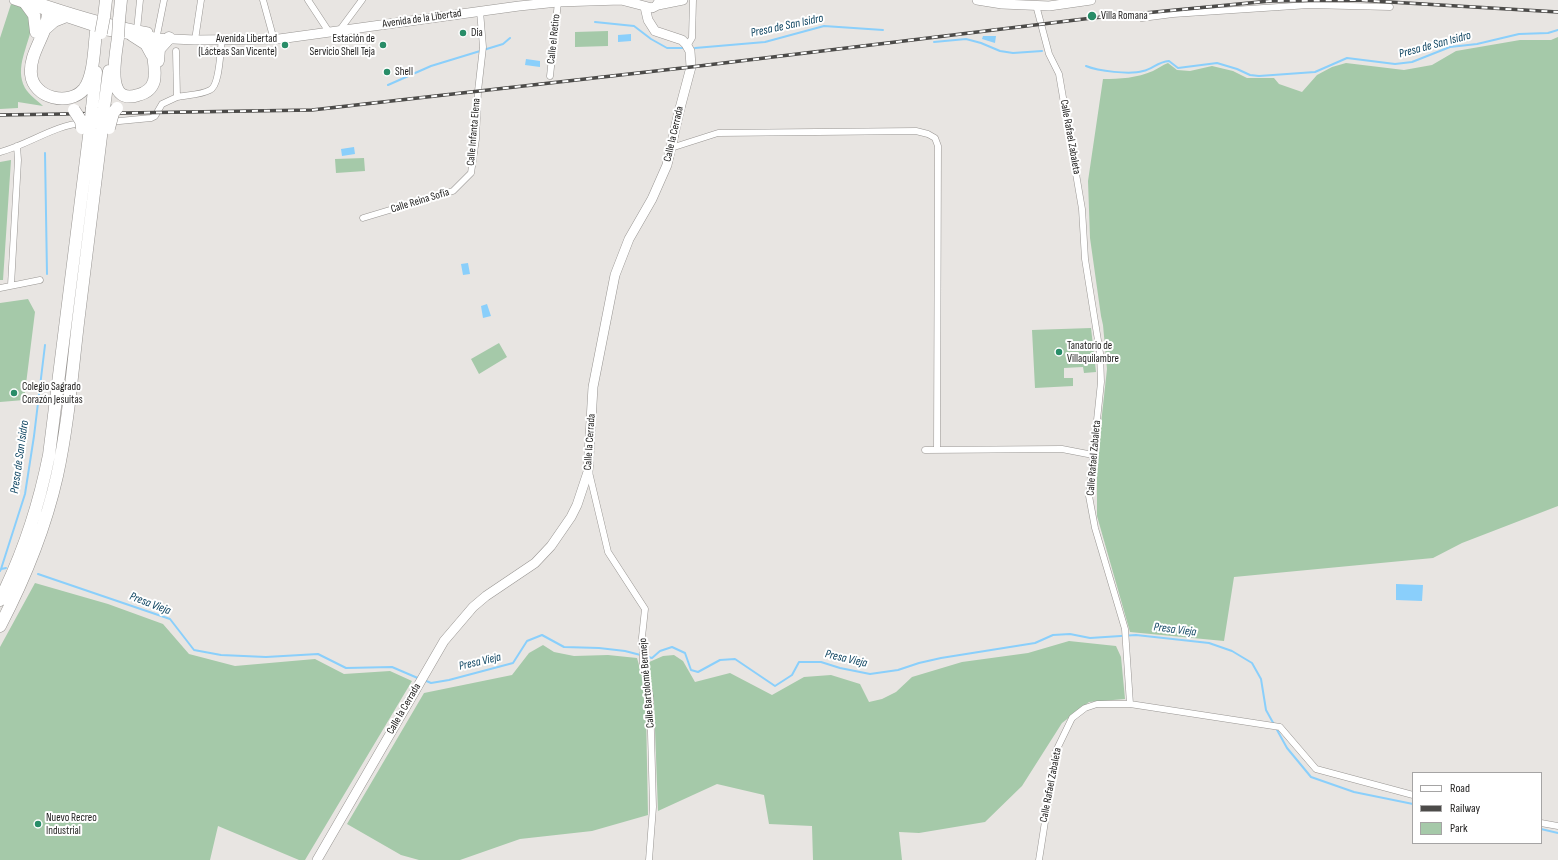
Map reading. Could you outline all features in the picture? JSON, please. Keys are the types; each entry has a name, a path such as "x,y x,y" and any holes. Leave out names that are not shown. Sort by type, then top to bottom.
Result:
{"highway":[{"path":"101,0 106,18 107,34 98,108 105,128"},
{"path":"106,0 107,34 114,82 116,87 123,95 136,96 147,91 154,82 155,57 159,49 151,35"},
{"path":"106,18 117,0"},
{"path":"106,18 121,0"},
{"path":"36,6 34,15 40,30 33,58 31,76 42,92 54,98 62,99 77,95 83,89 88,81 107,34"},
{"path":"0,600 24,546 39,501 53,433 74,258 82,127 81,121 74,110 69,106 48,101 41,97 35,92 27,80 25,73 26,60 40,30 47,24 36,6"},
{"path":"40,30 54,21 64,18"},
{"path":"0,626 33,557 57,476 65,427 88,244 105,128 117,108 124,104 143,99 154,91 160,78 152,47 151,35"},
{"path":"151,35 146,44 155,57"},
{"path":"82,127 98,108"}],"street":[{"path":"140,0 151,35"},
{"path":"151,35 164,0"},
{"path":"194,40 201,0"},
{"path":"263,0 274,40"},
{"path":"308,0 329,32"},
{"path":"339,31 362,0"},
{"name":"Avenida de la Libertad","path":"151,35 194,40 274,40 548,1 621,0 650,4 683,0"},
{"name":"Calle la Cerrada","path":"317,860 444,641 473,608 486,596 535,563 551,546 578,505 588,472 593,387 615,275 629,239 652,199 667,165 691,67 690,51 687,46 692,38 693,0"},
{"path":"977,0 1049,6 1091,0"},
{"name":"Calle el Retiro","path":"550,76 558,2"},
{"path":"650,4 651,28 660,34 682,40 687,46"},
{"name":"Calle Rafael Zabaleta","path":"1030,4 1049,54 1059,74 1082,209 1086,259 1100,353 1101,382 1089,496 1095,528 1126,636 1130,704 1097,704 1085,708 1072,718 1056,751 1038,860"},
{"path":"1142,18 1173,14 1309,5 1390,7"},
{"path":"36,6 88,20 106,18 126,28 151,35"},
{"path":"36,6 64,18 107,31 151,35"},
{"name":"Calle Infanta Elena","path":"471,173 476,139 478,91 483,50 480,11"},
{"path":"0,152 49,133 151,118 155,116 162,104 177,97 208,91 214,88 217,82 222,40"},
{"path":"176,51 177,97"},
{"path":"671,148 718,133 916,131 928,134 935,138 938,146 937,450"},
{"path":"11,285 18,160 17,146"},
{"name":"Calle Reina Sofía","path":"363,218 453,192 471,173"},
{"path":"0,288 40,280"},
{"path":"925,450 1062,449 1093,455"},
{"name":"Calle Bartolomé Bermejo","path":"588,472 608,552 645,609 642,637 643,655 650,696 653,807 649,860"},
{"path":"1130,704 1280,727 1316,768 1412,795"},
{"path":"1542,823 1558,826"}],"green space":[{"path":"11,4 22,7 32,24 23,56 21,72 22,80 27,91 43,106 18,102 18,108 0,109 0,38"},
{"path":"608,31 608,46 575,47 575,32"},
{"path":"1558,37 1558,506 1462,543 1433,558 1234,577 1224,641 1130,632 1097,516 1097,460 1107,369 1103,325 1090,238 1088,181 1103,79 1135,77 1153,71 1168,63 1177,70 1190,71 1212,66 1233,71 1247,78 1274,78 1279,84 1302,92 1317,75 1332,67 1346,63 1404,70 1432,65 1456,51 1520,40 1551,40"},
{"path":"364,158 365,171 336,173 335,159"},
{"path":"11,160 3,280 0,280 0,162"},
{"path":"28,299 35,312 24,400 0,402 0,303"},
{"path":"1091,328 1096,372 1084,373 1083,367 1064,368 1064,378 1073,378 1073,386 1035,388 1032,330"},
{"path":"499,343 507,357 479,374 471,359"},
{"path":"35,583 108,604 163,624 189,654 235,666 315,659 344,674 390,671 412,681 305,860 299,860 218,826 210,860 0,860 0,647"},
{"path":"1069,641 1116,646 1121,657 1125,699 1089,702 1062,723 1022,786 985,822 919,833 899,832 902,860 813,860 812,826 769,824 764,795 717,784 658,811 654,702 647,663 663,656 674,655 683,661 695,682 730,673 772,695 804,677 831,675 860,684 869,702 882,699 896,692 912,677 962,662 1028,653"},
{"path":"543,645 554,652 574,656 608,655 637,658 644,683 648,815 592,831 520,839 460,860 419,860 401,855 347,824 424,693 512,675 529,653"}],"water":[{"path":"631,34 631,41 618,42 618,35"},
{"path":"983,36 996,36 995,43 982,39"},
{"path":"526,59 540,61 540,67 525,65"},
{"path":"354,147 355,154 342,156 341,149"},
{"path":"468,263 470,274 463,275 461,264"},
{"path":"487,304 491,316 483,318 481,306"},
{"path":"1396,584 1423,585 1422,601 1396,600"}],"waterway":[{"name":"Presa de San Isidro","path":"595,22 634,26 651,39 667,48 683,48"},
{"name":"Presa de San Isidro","path":"695,48 765,42 824,26 883,30"},
{"name":"Presa de San Isidro","path":"1086,66 1106,71 1130,73 1146,70 1169,61 1178,68 1217,63 1250,75 1259,76 1315,72 1347,58 1395,64 1412,62 1450,47 1477,44 1519,34 1548,33 1558,30"},
{"name":"Presa de San Isidro","path":"388,85 431,66 503,44 510,38"},
{"name":"Presa de San Isidro","path":"934,42 966,39 981,43 1000,51 1013,53 1042,51"},
{"name":"Presa de San Isidro","path":"45,153 47,274"},
{"name":"Presa de San Isidro","path":"1,569 25,494 34,436 45,345"},
{"name":"Presa de San Isidro","path":"0,571 1,569 6,568"},
{"name":"Presa Vieja","path":"38,574 170,619 194,650 221,655 266,657 318,654 346,668 392,667 420,679"},
{"name":"Presa Vieja","path":"424,680 431,683 449,680 513,663 527,641 542,635 564,647 599,648 625,651 652,658 660,651 672,647 685,653 691,670 698,672 720,660 735,659 775,686 792,675 799,662 821,662 840,668 870,674 898,670 941,658 1035,643 1053,635 1070,634 1090,638 1136,635 1209,643 1232,651 1252,663 1261,679 1266,710 1287,748 1311,777 1354,792 1412,804"},
{"name":"Presa Vieja","path":"1542,829 1558,833"}],"railway":[{"path":"0,115 312,110 691,67 1092,18 1270,1 1356,0 1558,12"}],"place":[{"name":"Villa Romana","path":"1092,16"},
{"name":"Dia","path":"463,33"},
{"name":"Avenida Libertad (Lácteas San Vicente)","path":"285,45"},
{"name":"Estación de Servicio Shell Teja","path":"383,45"},
{"name":"Shell","path":"387,72"},
{"name":"Tanatorio de Villaquilambre","path":"1059,352"},
{"name":"Colegio Sagrado Corazón Jesuitas","path":"14,393"},
{"name":"Nuevo Recreo Industrial","path":"38,824"}]}
